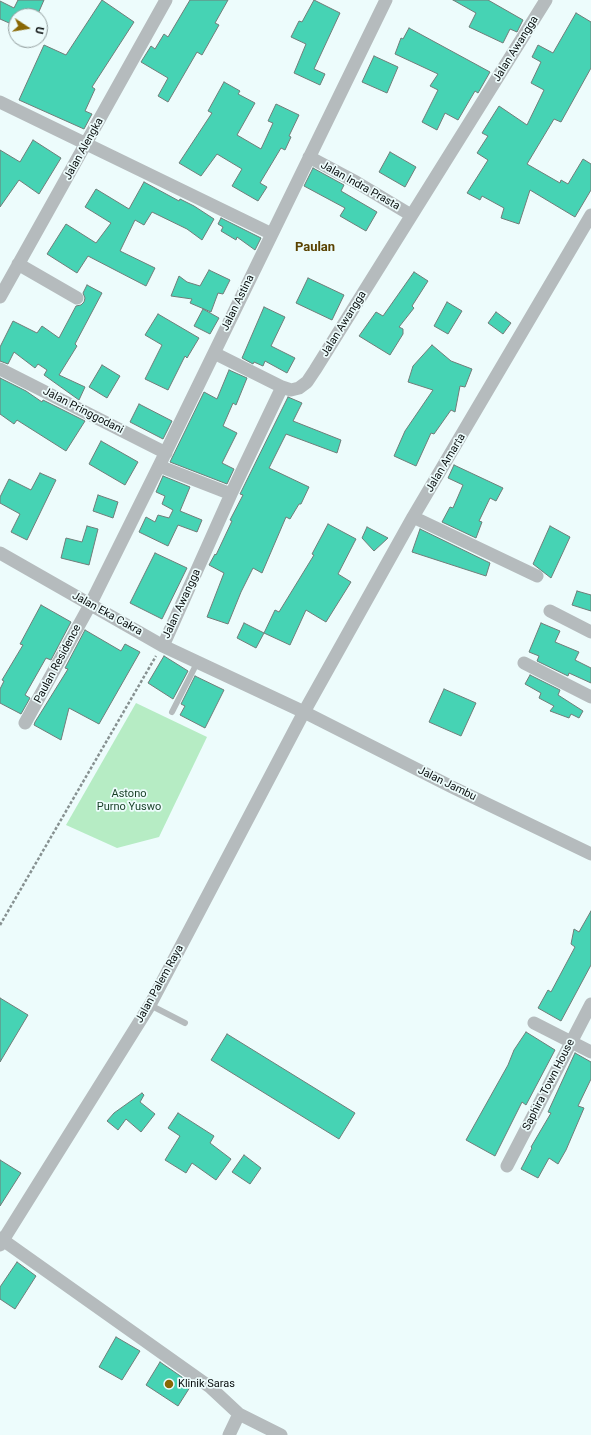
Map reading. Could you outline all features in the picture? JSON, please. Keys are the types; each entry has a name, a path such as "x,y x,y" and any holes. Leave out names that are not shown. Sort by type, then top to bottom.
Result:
{"street":[{"name":"Jalan Alengka","path":"0,297 87,144 166,0"},
{"name":"Jalan Astina","path":"90,605 166,453 386,0"},
{"name":"Jalan Awangga","path":"163,646 231,494 282,387 291,390 300,388 307,382 546,0"},
{"path":"0,102 272,234"},
{"name":"Jalan Indra Prasta","path":"309,158 356,182 412,215"},
{"name":"Jalan Amarta","path":"304,712 413,517 591,215"},
{"path":"18,264 76,298"},
{"path":"214,353 282,387"},
{"name":"Jalan Pringgodani","path":"0,369 166,453"},
{"path":"159,466 231,494"},
{"path":"413,517 537,576"},
{"name":"Jalan Eka Cakra","path":"0,553 163,646 304,712"},
{"name":"Paulan Residence","path":"25,723 90,605"},
{"path":"550,611 591,632"},
{"path":"524,663 591,698"},
{"name":"Jalan Jambu","path":"304,712 452,787 591,854"},
{"name":"Jalan Palem Raya","path":"1,1241 150,1005 304,712"},
{"name":"Saphira Town House","path":"507,1166 591,1004"},
{"path":"534,1024 591,1052"},
{"path":"1,1241 210,1387 239,1414 281,1435"},
{"path":"229,1435 239,1414"}],"lane":[{"path":"172,712 197,663"},
{"path":"150,1005 185,1023"}],"path":[{"path":"0,925 163,646"}],"green space":[{"name":"Astono Purno Yuswo","path":"136,703 207,737 159,837 117,848 66,825"}],"building":[{"path":"18,0 44,0 40,8 14,8"},
{"path":"102,0 134,22 92,87 95,89 85,111 92,114 84,129 19,100 43,48 48,47 66,55"},
{"path":"190,0 228,0 215,23 219,25 202,55 197,52 168,102 158,96 168,78 141,62 151,46 155,49 164,34 168,37"},
{"path":"314,0 340,13 314,69 325,74 320,85 294,73 306,44 291,37 299,21 302,22"},
{"path":"453,0 488,0 523,20 517,32 510,29 503,43 469,27 476,13"},
{"path":"0,1 14,8 8,8 8,22 0,19"},
{"path":"576,13 591,22 591,68 561,122 554,119 527,164 560,183 561,180 568,184 583,159 591,164 591,190 575,217 530,190 519,224 501,218 504,208 482,196 480,200 467,193 488,160 477,153 488,136 482,133 499,106 527,125 544,90 531,83 541,62 532,57 538,45 553,53"},
{"path":"409,28 490,72 478,93 475,91 458,120 445,113 437,130 422,122 438,90 430,86 438,74 395,54 401,38 403,39"},
{"path":"374,56 398,67 387,93 362,82"},
{"path":"224,82 240,91 238,94 255,103 237,135 261,149 273,123 268,121 276,104 299,115 289,136 291,137 285,150 281,148 260,183 267,187 258,201 232,186 242,169 217,154 201,176 179,163 212,113 208,111"},
{"path":"33,140 61,158 39,194 19,180 0,207 0,150 20,162"},
{"path":"390,152 416,167 405,187 379,172"},
{"path":"313,168 344,185 341,191 377,212 366,231 340,216 345,208 304,186"},
{"path":"144,182 179,201 180,199 194,206 214,219 202,240 187,229 152,212 144,225 135,220 120,251 155,268 146,286 88,256 77,273 47,254 66,224 96,243 111,223 85,207 96,189 129,209"},
{"path":"221,218 261,238 255,250 237,237 236,240 221,231 223,227 218,224"},
{"path":"209,270 230,280 223,294 218,293 211,312 190,303 192,299 171,296 179,276 187,282 200,286"},
{"path":"414,272 428,281 412,306 414,308 399,327 403,329 403,334 390,355 359,336 376,312 383,316"},
{"path":"308,278 344,295 332,320 296,303"},
{"path":"87,285 102,293 75,344 77,346 59,375 85,387 79,400 44,375 47,370 38,364 35,368 14,352 8,364 0,361 0,347 13,321 37,333 42,326 59,338 76,306 81,305 84,302 85,298 83,293"},
{"path":"447,302 462,311 448,334 434,326"},
{"path":"264,307 285,317 271,346 295,358 287,373 265,361 263,366 254,362 253,364 242,358"},
{"path":"203,309 219,318 210,334 194,326"},
{"path":"496,312 511,323 503,334 488,323"},
{"path":"158,314 199,338 187,358 185,356 168,390 145,379 162,345 145,335"},
{"path":"432,345 451,361 472,369 465,387 460,386 455,412 451,410 434,434 431,433 416,466 394,456 405,431 433,390 408,382 413,366"},
{"path":"102,365 120,376 107,398 89,387"},
{"path":"229,370 247,378 236,405 233,403 223,426 237,433 222,463 234,469 227,484 170,462 204,392 217,399"},
{"path":"0,378 26,391 42,402 43,400 85,421 66,451 17,420 14,424 0,414"},
{"path":"288,397 302,403 293,421 341,440 337,453 286,434 269,468 309,487 301,504 299,504 290,519 286,517 262,573 253,568 228,624 207,617 224,573 209,565 215,554 216,555 232,521 230,520 243,495 240,494"},
{"path":"139,404 172,421 163,439 130,422"},
{"path":"101,441 138,462 125,485 89,464"},
{"path":"454,465 503,488 496,501 490,498 479,521 482,522 476,538 442,522 450,507 453,508 463,485 448,478"},
{"path":"40,473 56,480 27,540 11,532 20,514 0,503 0,497 9,479 31,490"},
{"path":"163,476 190,487 180,511 202,520 197,532 178,525 168,546 139,532 146,517 155,522 158,515 169,518 173,510 162,504 165,496 156,492"},
{"path":"98,495 118,502 113,518 93,511"},
{"path":"328,524 356,539 338,574 351,582 326,622 306,610 290,645 264,633 275,610 279,612 314,555 312,554"},
{"path":"87,526 98,529 89,565 61,558 66,538 82,542"},
{"path":"550,526 570,537 551,578 533,564"},
{"path":"367,527 388,538 374,551 362,538"},
{"path":"420,529 490,563 486,576 412,552"},
{"path":"155,553 187,568 162,619 130,603"},
{"path":"577,591 591,595 591,611 572,605"},
{"path":"41,605 71,622 51,660 46,658 25,695 30,698 21,714 0,703 0,689 4,681 2,680 23,645 20,644"},
{"path":"244,623 264,633 256,648 237,638"},
{"path":"541,623 560,631 555,642 579,652 575,660 591,668 591,683 569,673 568,676 537,661 539,656 529,652"},
{"path":"85,630 121,651 125,644 140,652 99,724 69,708 61,740 34,725 68,669 65,668"},
{"path":"164,656 188,671 173,699 148,683"},
{"path":"530,675 560,690 558,695 583,711 579,718 571,714 569,718 550,711 554,706 539,698 541,693 525,684"},
{"path":"195,676 224,690 205,728 180,715 185,706 181,704"},
{"path":"444,689 476,703 461,736 429,722"},
{"path":"591,911 591,965 561,1021 538,1008 548,990 551,992 575,947 571,944 574,929 579,932"},
{"path":"0,998 28,1015 0,1062"},
{"path":"526,1032 555,1050 526,1105 522,1102 495,1156 466,1140 508,1065 514,1050"},
{"path":"227,1034 355,1113 339,1139 211,1060"},
{"path":"575,1053 591,1062 591,1079 578,1106 584,1108 566,1150 558,1164 549,1158 538,1178 521,1169 532,1148 531,1147 551,1113 548,1112"},
{"path":"142,1093 144,1095 140,1102 155,1114 141,1132 126,1119 118,1130 107,1121 114,1113"},
{"path":"178,1113 214,1136 210,1143 231,1159 216,1180 192,1163 186,1173 165,1160 180,1136 168,1128"},
{"path":"244,1155 261,1168 250,1184 232,1172"},
{"path":"0,1160 21,1173 0,1206"},
{"path":"17,1262 36,1276 15,1309 0,1299 0,1287"},
{"path":"116,1337 140,1351 122,1380 99,1367"},
{"name":"Klinik Saras","path":"160,1362 192,1384 178,1406 146,1385"}],"place":[{"name":"Klinik Saras","path":"169,1384"}],"district":[{"name":"Paulan","path":"315,248"}]}
